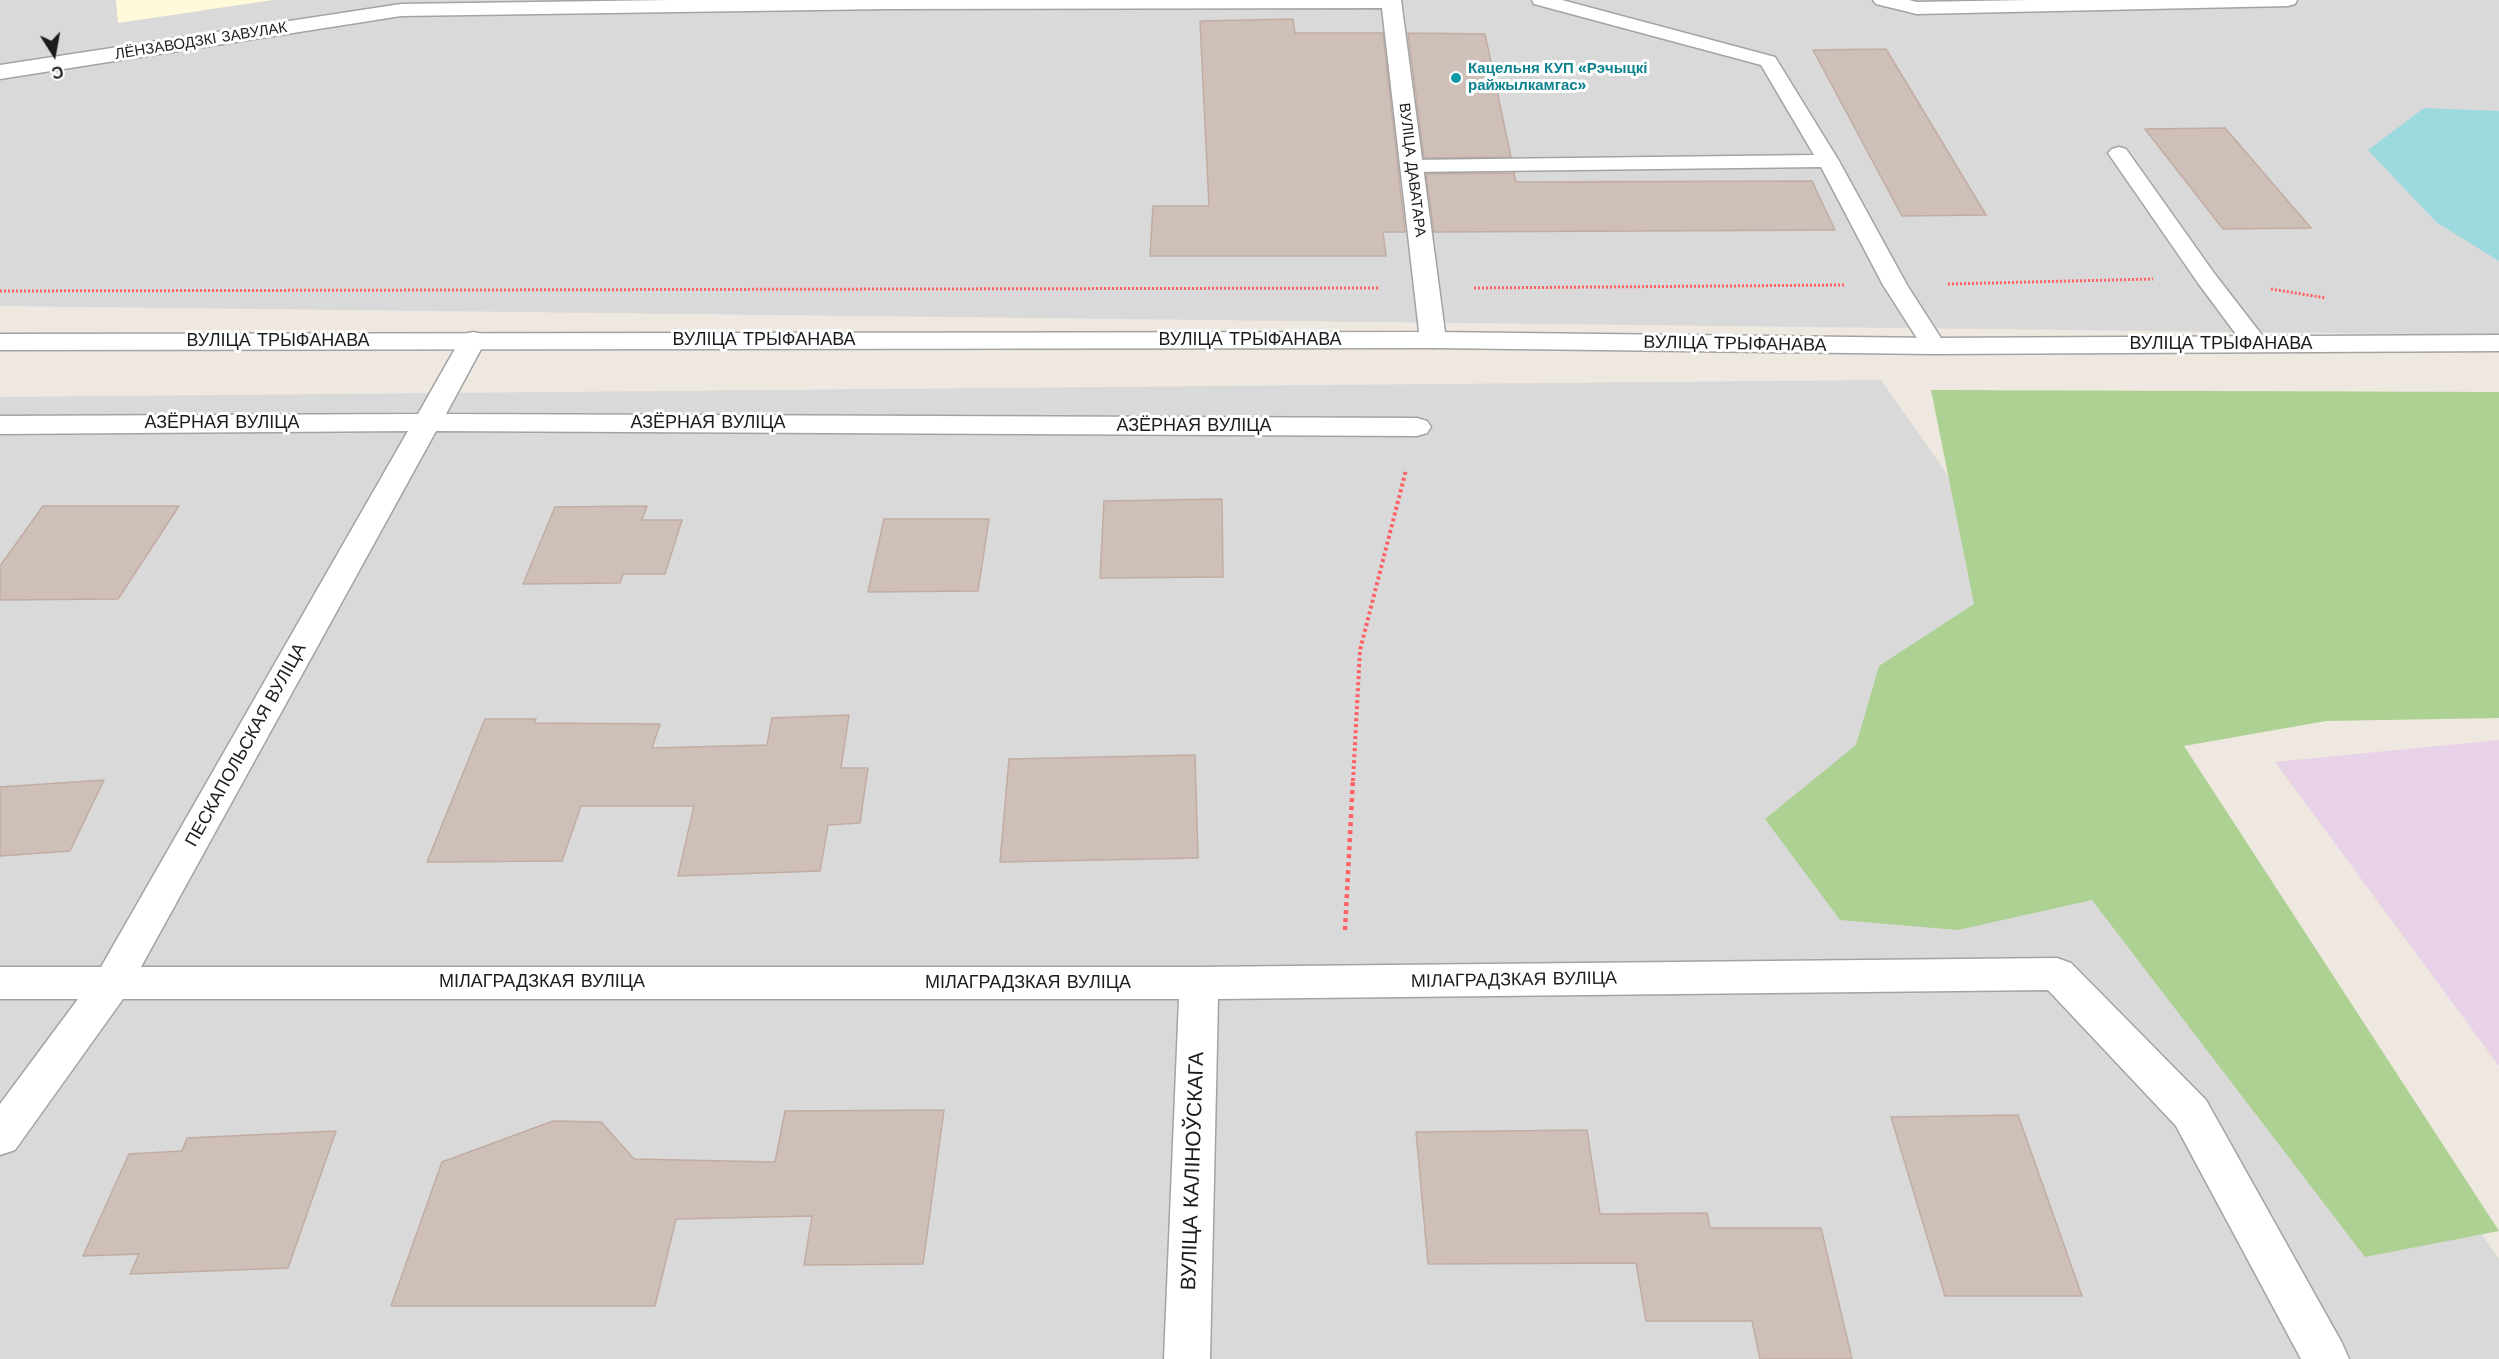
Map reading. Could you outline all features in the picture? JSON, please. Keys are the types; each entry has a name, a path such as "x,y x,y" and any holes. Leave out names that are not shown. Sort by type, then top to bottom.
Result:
{"street":[{"path":"1883,0 1917,8"},
{"name":"ЛЁНЗАВОДЗКІ ЗАВУЛАК","path":"0,72 400,5 1391,1"},
{"name":"ВУЛІЦА ДАВАТАРА","path":"1391,1 1433,340"},
{"name":"ПЕСКАПОЛЬСКАЯ ВУЛІЦА","path":"0,1137 112,982 473,340"},
{"name":"ВУЛІЦА ТРЫФАНАВА","path":"0,342 1433,340 1934,346 2499,343"},
{"name":"АЗЁРНАЯ ВУЛІЦА","path":"0,425 428,422 1417,427"},
{"name":"МІЛАГРАДЗКАЯ ВУЛІЦА","path":"0,983 1198,983 2057,974 2190,1113 2326,1359"},
{"name":"ВУЛІЦА КАЛІНОЎСКАГА","path":"1187,1359 1198,983"}],"lane":[{"path":"1542,0 1768,61 1828,161 1895,285 1934,346"},
{"path":"1917,8 2061,3 2288,0"},
{"path":"2119,153 2206,278 2256,344"},
{"path":"1411,166 1828,161"}],"path":[{"path":"0,291 1427,288 1895,285 2206,278 2335,300"},
{"path":"1342,982 1360,650 1417,427"}],"shaded area":[{"path":"0,0 2499,0 2499,335 0,306"},
{"path":"116,0 273,0 118,23"},
{"path":"1881,380 2499,1259 2499,1359 0,1359 0,397"},
{"path":"2499,740 2499,1066 2275,762"}],"green space":[{"path":"1931,390 2499,392 2499,718 2326,721 2184,746 2499,1231 2365,1257 2092,900 1958,930 1840,920 1765,819 1856,745 1879,666 1974,604"}],"water":[{"path":"2424,108 2499,111 2499,261 2436,222 2368,150"}],"building":[{"path":"1293,19 1295,33 1383,33 1405,232 1383,232 1386,256 1150,256 1153,206 1209,206 1200,21"},
{"path":"1408,33 1485,34 1511,157 1424,158"},
{"path":"1886,49 1986,215 1902,216 1813,50"},
{"path":"2225,128 2311,228 2223,229 2145,129"},
{"path":"1514,173 1516,182 1812,181 1835,230 1434,232 1426,174"},
{"path":"1222,499 1223,577 1100,578 1104,501"},
{"path":"43,506 179,506 118,599 0,600 0,566"},
{"path":"647,506 642,520 682,520 665,574 623,574 620,583 523,584 555,507"},
{"path":"884,519 989,519 978,591 868,592"},
{"path":"849,715 841,768 868,768 860,823 828,825 820,871 678,876 694,806 581,806 562,861 427,862 485,719 536,719 534,723 660,724 652,748 767,745 772,718"},
{"path":"1195,755 1198,858 1000,862 1009,759"},
{"path":"104,780 70,851 0,856 0,787"},
{"path":"944,1110 923,1264 804,1265 812,1216 676,1219 655,1306 391,1306 442,1162 553,1121 601,1122 634,1159 775,1162 785,1111"},
{"path":"2018,1115 2082,1296 1945,1296 1891,1117"},
{"path":"1587,1130 1600,1214 1707,1213 1710,1228 1821,1228 1852,1359 1760,1359 1752,1321 1646,1321 1636,1263 1428,1264 1416,1132"},
{"path":"336,1131 288,1268 130,1274 139,1254 83,1256 129,1154 182,1151 187,1138"}],"place":[{"name":"Кацельня КУП «Рэчыцкі райжылкамгас»","path":"1456,78"}]}
